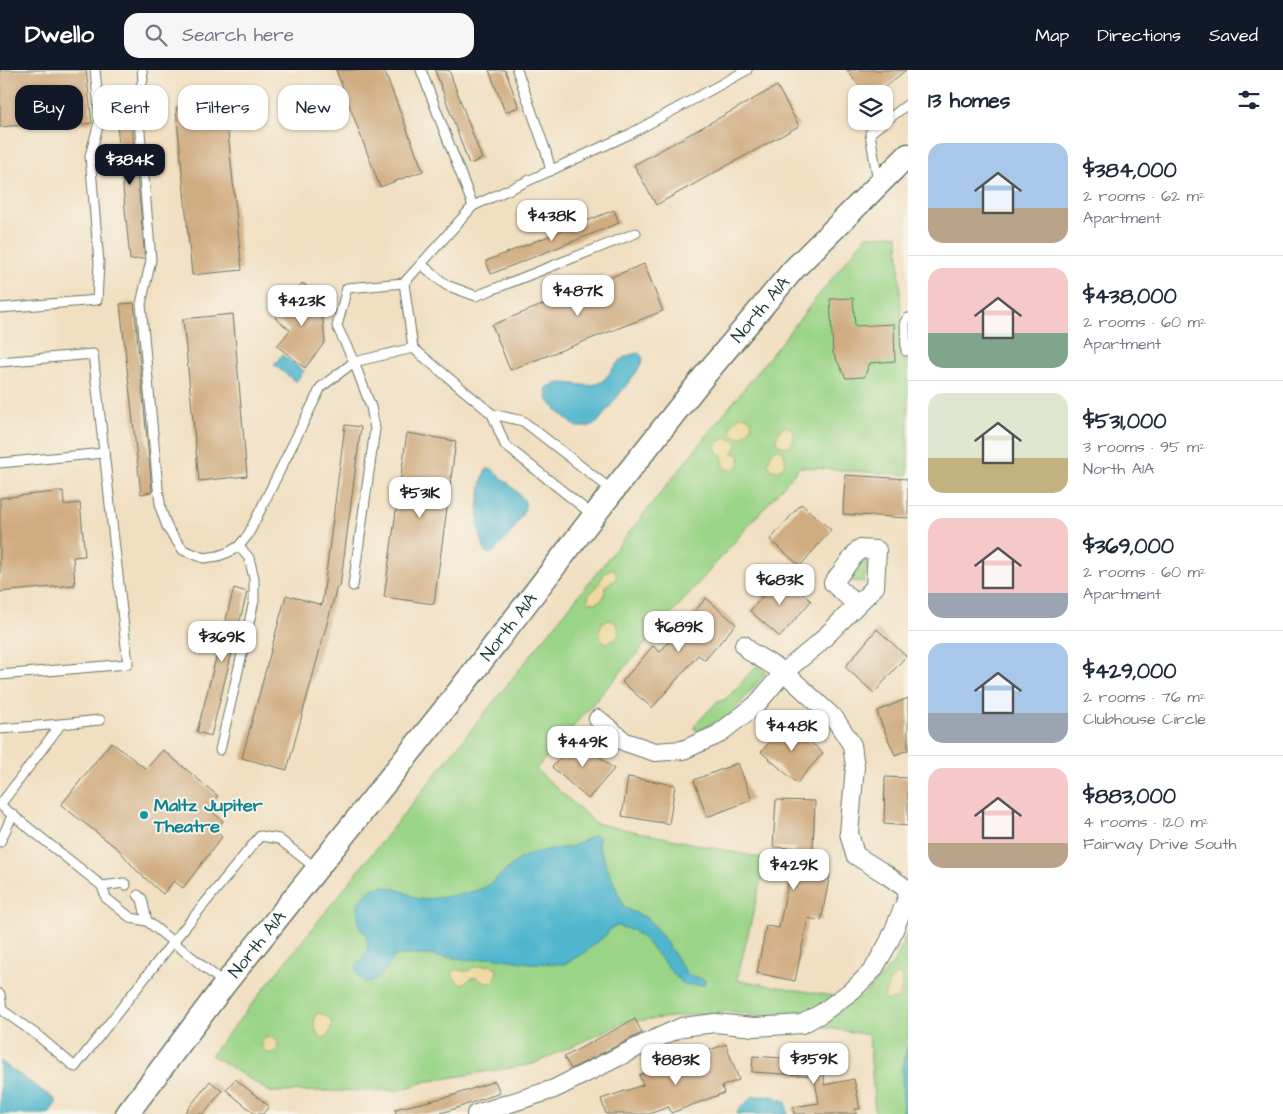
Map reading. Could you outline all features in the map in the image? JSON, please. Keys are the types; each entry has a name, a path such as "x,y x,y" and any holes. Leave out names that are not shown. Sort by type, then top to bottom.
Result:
{"street":[{"name":"North A1A","path":"127,1114 225,984 450,701 705,375 793,270 908,155"},
{"path":"598,719 624,742 655,752 683,750 717,735 756,705 784,672 817,646 857,606"},
{"path":"744,646 784,672 835,719 852,745 855,767 849,833 855,855 887,874 908,890"},
{"path":"476,1114 554,1089 682,1027 714,1023 754,1027 802,1024 822,1013 854,989 873,970 889,942 908,896"}],"lane":[{"path":"0,308 97,300 99,263 90,156 100,119 95,70"},
{"path":"142,70 143,80 137,97 152,260 141,304 158,488 168,529 183,550 204,558 218,556 239,546 248,535 321,387 354,362 413,348"},
{"path":"421,70 473,206"},
{"path":"517,70 552,171"},
{"path":"353,586 375,429 371,407 354,362 337,326 348,288 404,282 473,206 630,134 747,70"},
{"path":"878,184 870,133 908,105"},
{"path":"420,264 446,285 476,296 636,233"},
{"path":"404,282 413,348 492,414 505,444 594,516"},
{"path":"908,318 905,322 906,351 908,351"},
{"path":"0,362 93,354 128,664 0,675"},
{"path":"492,414 523,421 613,491"},
{"path":"0,463 104,453"},
{"path":"220,750 254,601 254,578 249,558 239,546"},
{"path":"0,730 100,720"},
{"path":"61,724 0,805 102,886 106,898 131,918 147,921 225,984"},
{"path":"0,842 12,814"},
{"path":"0,994 2,1010 75,1067 173,942 260,836 278,839 317,869"},
{"path":"102,886 124,883 126,885"},
{"path":"138,895 142,898 147,921"}],"green space":[{"path":"898,235 903,360 908,361 908,475 800,467 536,769 595,823 766,859 737,980 833,996 862,997 894,962 908,932 908,1114 875,1114 869,1035 730,1011 625,1022 533,1064 424,1082 401,1090 270,1092 211,1055 866,236"},
{"path":"864,560 867,563 864,582 847,580 860,561"},
{"path":"756,666 763,669 764,675 727,719 698,730 694,729 695,725 716,703 729,696"}],"sand":[{"path":"742,416 747,417 752,423 746,434 738,438 731,433 731,427"},
{"path":"786,426 794,430 794,436 791,444 783,447 777,444 777,436"},
{"path":"725,438 732,439 737,444 733,452 738,454 740,461 737,467 732,470 725,467 722,456 716,450 718,442"},
{"path":"776,449 783,452 785,464 780,469 771,470 768,463 771,454"},
{"path":"614,569 616,578 605,586 604,595 601,600 590,602 588,600 589,595 596,588 605,573"},
{"path":"609,620 615,622 619,633 614,640 606,643 601,639 599,631 602,623"},
{"path":"491,965 496,968 497,973 496,978 490,983 476,977 461,984 455,980 452,974 457,970 467,971 476,966"},
{"path":"901,975 901,993 896,999 885,1000 884,997 889,984 894,976"},
{"path":"319,1013 328,1018 332,1025 329,1033 321,1039 316,1030 315,1023 316,1014"},
{"path":"267,1037 273,1037 278,1042 276,1051 267,1053 262,1048 262,1042"}],"water":[{"path":"639,353 643,358 636,373 597,423 588,427 576,427 548,401 546,389 551,385 557,383 596,384 602,381 623,358"},
{"path":"282,355 304,371 296,382 274,365"},
{"path":"487,469 492,469 525,502 522,514 512,531 489,554 485,552 478,523 480,489"},
{"path":"594,835 599,837 598,845 624,907 647,918 660,933 687,974 705,980 704,985 685,985 645,940 632,930 617,926 612,927 606,935 584,953 564,964 529,963 491,957 476,960 404,955 394,956 382,975 372,982 363,981 358,975 356,971 357,966 366,954 368,947 366,934 361,930 358,920 358,904 373,888 383,886 399,890 419,899 464,894 486,887 518,860 533,853 571,847"},
{"path":"908,1045 908,1114 903,1114 902,1069"},
{"path":"0,1061 57,1101 49,1114 0,1114"},
{"path":"753,1096 773,1096 786,1102 788,1114 737,1114 739,1109"}],"building":[{"path":"0,70 86,70 92,123 83,124 83,85 15,85 15,126 0,127"},
{"path":"336,70 384,70 423,171 380,187 349,105 349,85 342,85"},
{"path":"435,70 449,70 482,159 469,164"},
{"path":"489,70 505,70 519,107 505,112"},
{"path":"847,70 906,70 887,85 858,85"},
{"path":"777,86 799,126 656,205 634,165"},
{"path":"176,108 178,108 178,129"},
{"path":"118,130 133,130 145,258 130,260"},
{"path":"178,130 228,130 242,270 192,275"},
{"path":"614,210 619,223 491,274 486,261"},
{"path":"644,264 663,311 510,370 492,325"},
{"path":"302,283 315,293 309,300 322,311 325,342 305,368 277,346 290,330 275,318"},
{"path":"853,298 855,326 894,324 895,361 870,363 864,377 846,378 833,353 830,299"},
{"path":"134,303 152,492 141,494 120,304"},
{"path":"233,314 247,476 199,481 183,319"},
{"path":"345,425 361,427 340,587 337,587 287,770 242,758 286,595 322,605"},
{"path":"407,433 456,441 434,604 384,597"},
{"path":"845,475 908,479 908,518 843,514"},
{"path":"63,491 64,505 80,503 85,556 73,557 75,585 0,592 0,498"},
{"path":"801,504 831,530 800,566 770,540"},
{"path":"781,575 811,601 780,637 750,611"},
{"path":"234,588 247,592 211,736 197,732"},
{"path":"706,598 736,624 705,660 698,655 652,708 622,682 653,646 660,652"},
{"path":"877,629 906,656 874,693 845,667"},
{"path":"908,698 908,750 895,755 878,716 878,711"},
{"path":"787,722 823,753 797,783 761,752"},
{"path":"578,738 614,769 588,799 552,767"},
{"name":"Maltz Jupiter Theatre","path":"111,742 146,769 163,750 218,796 209,809 223,821 215,831 222,837 183,888 174,881 163,894 137,871 118,849 61,805"},
{"path":"738,763 752,800 707,817 694,780"},
{"path":"628,777 675,785 669,824 622,816"},
{"path":"885,777 908,778 908,826 884,824"},
{"path":"776,800 815,801 812,871 830,874 821,921 808,918 795,981 757,973 766,926 779,928 795,848 773,847"},
{"path":"635,1019 642,1033 571,1069 564,1057"},
{"path":"726,1044 739,1080 722,1086 724,1093 671,1113 669,1107 649,1114 606,1114 601,1099 643,1085 639,1075 667,1064 672,1077 701,1066 697,1055"},
{"path":"753,1056 825,1061 824,1085 854,1079 860,1109 855,1109 856,1114 794,1114 793,1107 819,1103 814,1076 752,1072"},
{"path":"235,1079 269,1106 263,1114 255,1114 226,1090"},
{"path":"210,1081 222,1091 204,1114 184,1114"},
{"path":"495,1081 500,1093 448,1111 435,1114 396,1114 395,1109 451,1096"}],"place":[{"name":"Maltz Jupiter Theatre","path":"144,815"}]}
